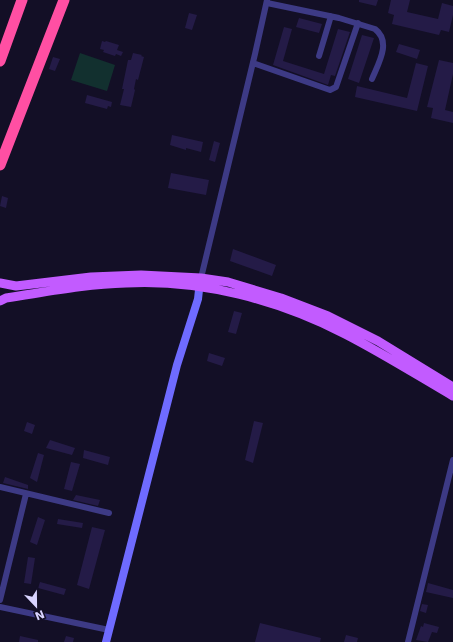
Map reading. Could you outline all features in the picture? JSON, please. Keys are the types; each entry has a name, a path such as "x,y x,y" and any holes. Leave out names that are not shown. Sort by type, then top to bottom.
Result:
{"highway":[{"path":"0,61 22,0"},
{"path":"0,165 64,0"}],"main road":[{"path":"0,283 16,286 92,277 141,275 200,283 274,305 323,324 377,351 453,396"},
{"path":"0,301 6,298 91,285 145,282 228,282 300,305 328,316 378,341 453,387"}],"street":[{"path":"106,642 177,365 198,299 200,283 267,2 331,16 375,29 383,38 384,46 372,79"},
{"path":"319,56 331,16"},
{"path":"253,63 330,90 333,89 336,87 341,75 358,23"},
{"path":"408,642 453,460"},
{"path":"0,487 109,513"},
{"path":"0,600 26,494"},
{"path":"0,607 109,630"}],"green space":[{"path":"80,53 115,65 107,91 71,80"}],"building":[{"path":"359,0 378,0 376,6 359,2"},
{"path":"391,0 410,0 407,12 438,19 442,3 453,6 453,15 449,32 441,30 439,35 392,24 394,15 388,13"},
{"path":"189,13 197,15 192,30 185,28"},
{"path":"299,18 322,24 319,33 296,27"},
{"path":"284,27 292,29 283,61 324,74 338,29 350,32 335,76 331,75 328,85 273,65"},
{"path":"362,35 374,38 359,83 348,79"},
{"path":"102,41 119,45 117,50 123,52 121,56 116,54 115,56 103,52 104,50 100,49"},
{"path":"399,44 420,50 417,59 396,52"},
{"path":"133,53 144,57 138,80 136,79 131,107 120,105 128,60 131,60"},
{"path":"53,57 60,59 55,71 49,69"},
{"path":"439,60 453,63 453,74 445,110 453,112 453,123 431,118 433,108 427,107"},
{"path":"416,63 428,66 417,111 355,97 357,86 407,98"},
{"path":"87,95 112,102 111,107 108,106 107,109 85,103"},
{"path":"172,135 203,142 201,152 186,148 186,150 170,145"},
{"path":"214,141 220,143 215,162 209,160"},
{"path":"171,173 209,180 206,195 168,188"},
{"path":"2,196 8,198 6,208 0,206"},
{"path":"233,249 276,265 272,276 230,261"},
{"path":"234,311 242,313 236,334 228,332"},
{"path":"209,353 225,358 222,366 207,361"},
{"path":"254,421 263,423 253,463 245,460"},
{"path":"27,422 35,425 32,434 24,431"},
{"path":"50,440 75,448 72,455 46,448"},
{"path":"84,450 110,457 108,465 83,458"},
{"path":"38,453 44,455 37,482 30,478"},
{"path":"71,462 80,464 72,491 64,489"},
{"path":"5,477 28,485 28,489 3,483"},
{"path":"76,495 100,500 98,506 73,500"},
{"path":"38,517 45,520 37,545 30,542"},
{"path":"58,519 83,523 82,528 57,524"},
{"path":"92,527 105,530 89,589 77,585"},
{"path":"28,557 35,558 31,584 24,583"},
{"path":"40,582 66,589 64,595 38,588"},
{"path":"428,583 453,590 453,598 426,592"},
{"path":"422,604 428,605 426,613 420,611"},
{"path":"260,623 321,638 320,642 255,642"},
{"path":"424,623 439,627 437,633 432,632 428,642 416,640 421,626 423,627"},
{"path":"346,635 358,638 357,642 344,642"},
{"path":"20,636 38,640 38,642 19,642"},
{"path":"66,636 74,638 73,642 64,642"}]}
